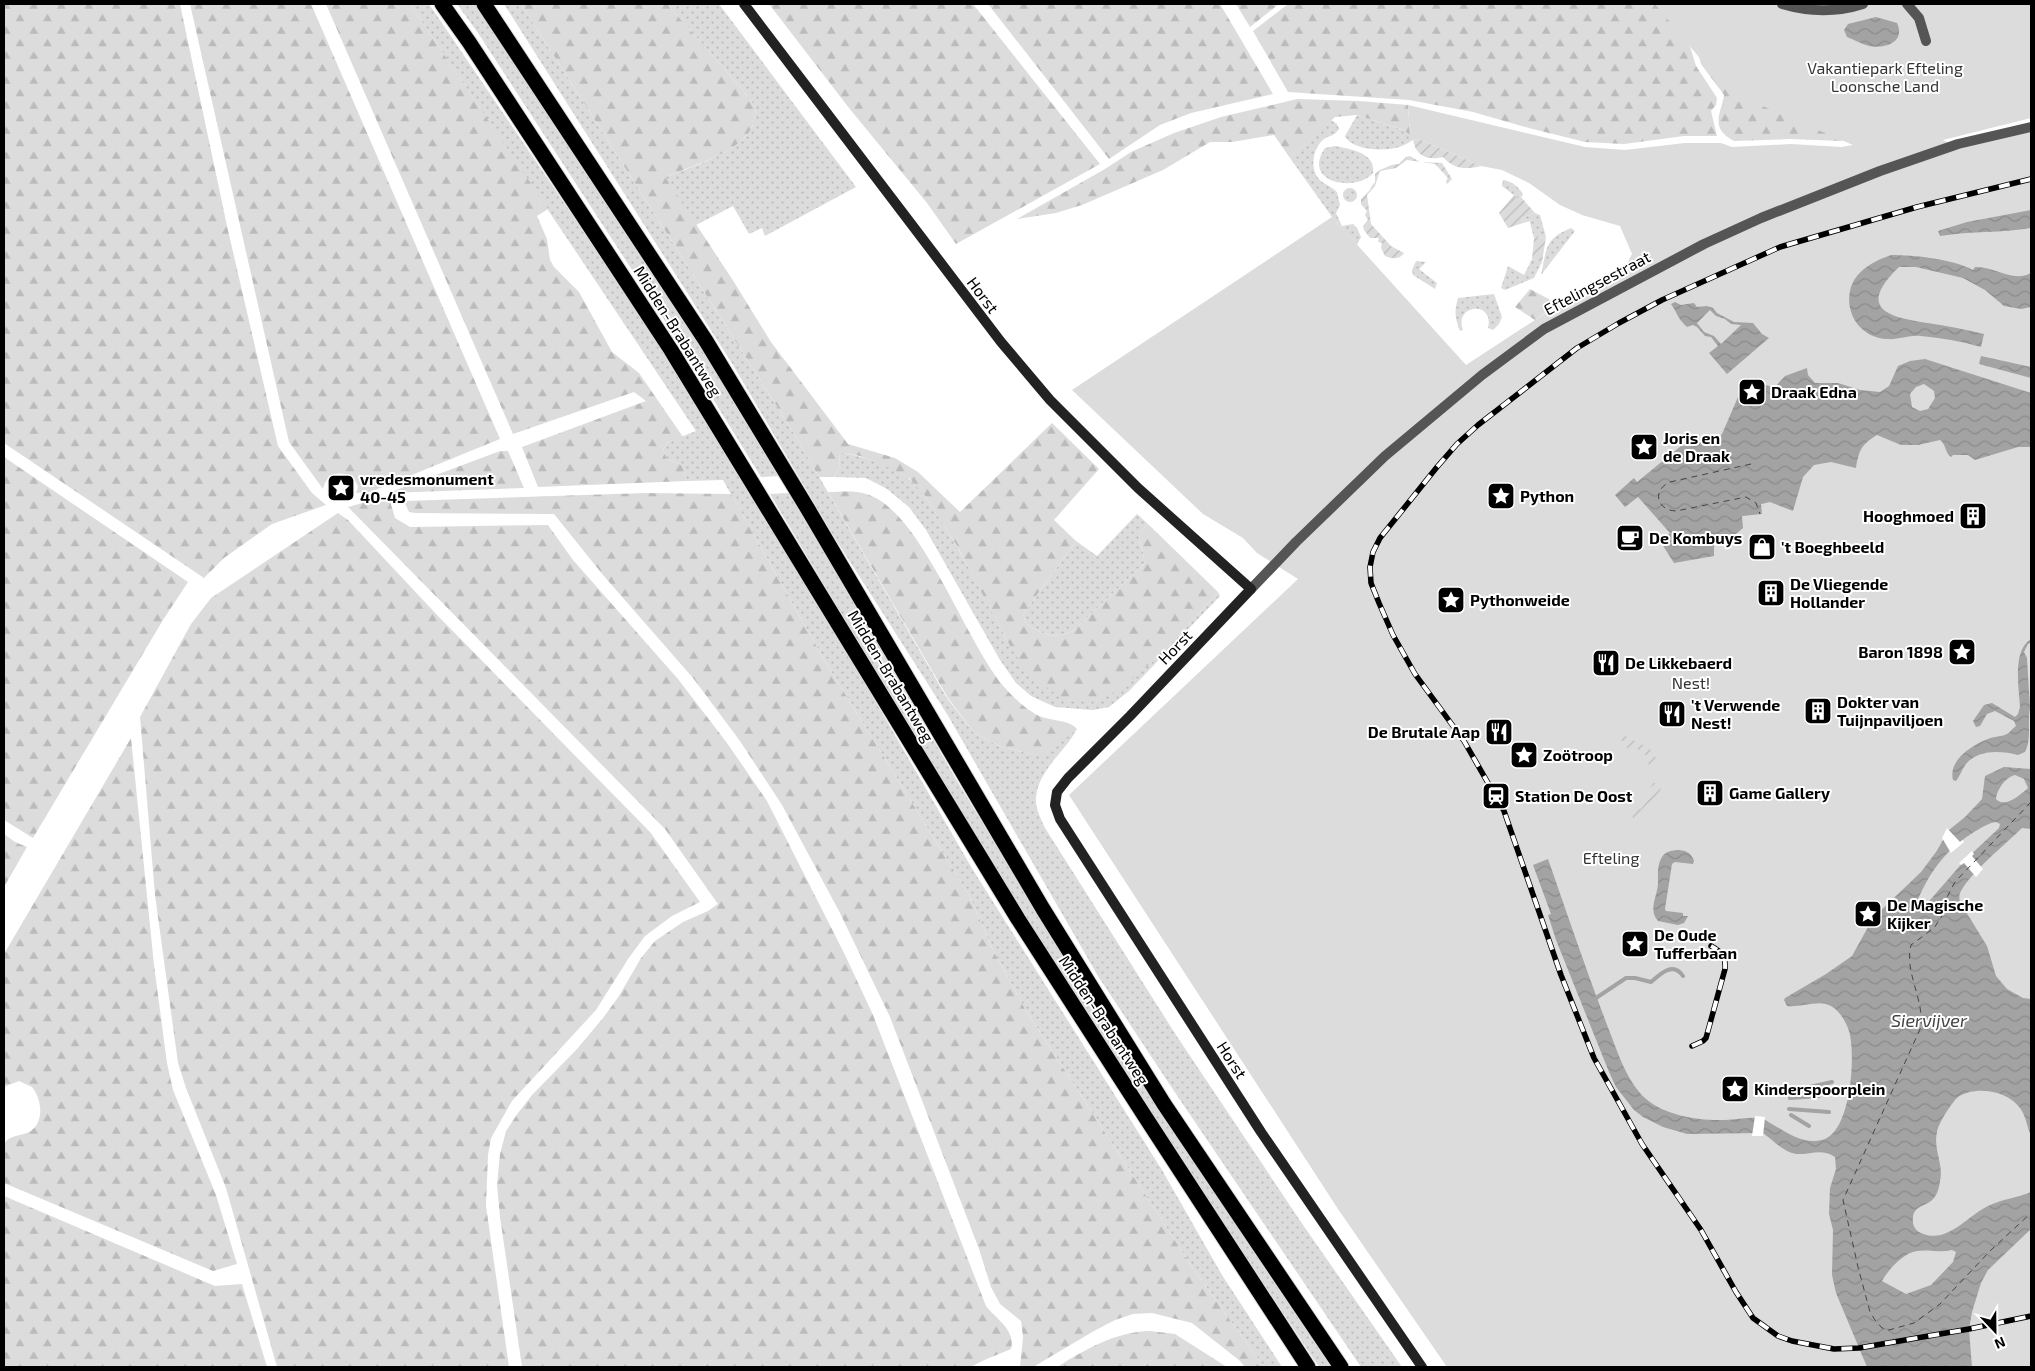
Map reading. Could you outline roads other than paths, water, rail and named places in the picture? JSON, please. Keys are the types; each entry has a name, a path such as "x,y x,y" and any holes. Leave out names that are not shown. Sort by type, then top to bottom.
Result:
{"highway":[{"name":"Midden-Brabantweg","path":"442,4 469,42 671,350 1018,919 1308,1367"},
{"name":"Midden-Brabantweg","path":"484,4 711,350 809,511 1043,910 1164,1104 1341,1367"}],"street":[{"name":"Horst","path":"744,4 995,335 1050,400 1138,488 1251,589 1068,778 1057,792 1055,805 1060,820 1256,1124 1422,1367"},
{"path":"1782,4 1800,9 1824,11 1840,10 1863,4"},
{"path":"1907,4 1919,18 1926,41"},
{"name":"Eftelingsestraat","path":"1251,589 1296,542 1385,456 1482,375 1536,334 1704,244 1762,218 1880,170 1958,144 2031,126"}],"water":[{"path":"1876,17 1897,23 1899,35 1892,43 1875,47 1847,37 1844,30 1848,24"},
{"path":"2031,210 2031,228 1940,236 1938,231 1967,222"},
{"path":"1891,255 1933,258 1965,266 1973,270 1975,267 1982,267 2017,276 2031,273 2031,307 2021,309 2004,306 1985,290 1963,278 1916,267 1899,267 1884,284 1879,297 1881,306 1888,313 1900,318 1984,334 1981,347 1921,336 1891,339 1878,338 1863,330 1857,324 1850,308 1850,291 1860,272 1878,260"},
{"path":"1675,302 1681,305 1694,303 1697,307 1707,306 1713,308 1717,313 1734,322 1753,323 1762,334 1769,338 1727,374 1709,353 1718,346 1711,337 1705,336 1693,325 1687,327 1671,304","holes":["1710,310 1716,316 1725,319 1731,324 1741,325 1721,344 1714,336 1704,332 1697,323"]},
{"path":"1981,356 2031,367 2031,378 1979,364"},
{"path":"1925,359 2031,393 2031,447 2018,447 1975,460 1968,455 1953,455 1951,457 1940,440 1918,445 1901,445 1877,435 1862,448 1856,468 1831,462 1814,465 1803,477 1793,511 1770,502 1761,504 1762,514 1742,516 1743,528 1725,543 1714,544 1714,556 1674,563 1660,541 1670,533 1638,497 1625,507 1615,495 1634,478 1637,482 1681,446 1717,439 1722,434 1738,397 1748,385 1755,383 1775,387 1785,376 1807,368 1808,375 1815,383 1838,383 1860,390 1880,392 1889,386 1898,366 1910,361","holes":["1924,384 1934,391 1935,398 1928,409 1920,411 1912,407 1910,394 1916,387"]},
{"path":"2031,639 2024,652 2027,658 2030,708 2029,736 2025,752 2018,755 1990,752 1977,756 1966,764 1956,781 1953,780 1954,766 1963,754 1990,738 2007,734 2016,726 2014,721 1995,711 1987,714 1980,726 1976,727 1973,721 1984,705 1992,703 2015,717 2018,714 2020,707 2019,660 2025,644"},
{"name":"Siervijver","path":"2004,767 2031,769 2031,829 2022,828 1990,858 1966,883 1960,892 1959,898 1987,946 1996,976 2007,989 2023,998 2031,999 2031,1136 2022,1111 2008,1097 1991,1092 1974,1091 1958,1097 1946,1113 1937,1132 1936,1145 1941,1169 1939,1187 1931,1201 1915,1211 1913,1223 1919,1232 1930,1236 1939,1235 1956,1228 1988,1206 2031,1192 2031,1229 1988,1270 1981,1283 1969,1329 1972,1367 1867,1367 1836,1293 1832,1275 1833,1230 1829,1214 1830,1188 1836,1169 1835,1157 1821,1152 1791,1153 1763,1133 1687,1134 1663,1127 1634,1110 1616,1087 1609,1072 1556,940 1548,915 1551,914 1533,865 1548,859 1620,1057 1628,1076 1646,1099 1663,1110 1694,1118 1729,1120 1761,1118 1797,1138 1818,1141 1825,1139 1834,1132 1841,1121 1846,1106 1852,1056 1849,1031 1842,1017 1831,1006 1815,1003 1787,1006 1784,1000 1852,956 1873,918 1921,872 1949,830 1982,799 1985,776","holes":["2015,775 2024,779 2028,788 2013,800 2000,802 1996,799 2000,788 2008,778","1993,823 2000,824 1999,828 1964,861 1924,907 1918,910 1916,904 1938,864 1961,841 1984,826","1912,1252 1956,1252 1953,1262 1931,1285 1906,1294 1882,1281 1897,1262"]},
{"path":"1676,850 1687,852 1694,861 1693,864 1675,862 1672,864 1665,909 1666,911 1683,913 1683,916 1688,916 1684,923 1678,925 1658,921 1653,908 1660,860 1666,853"}],"waterway":[{"path":"1596,998 1626,978 1651,982 1662,973 1671,969 1675,969 1683,976"},
{"path":"1792,1091 1832,1082"},
{"path":"1790,1098 1819,1096"},
{"path":"1789,1109 1829,1112"},
{"path":"1791,1115 1809,1126"}],"railway":[{"path":"2031,179 1917,207 1780,247 1662,300 1619,323 1577,348 1478,425 1457,444 1380,538 1373,552 1370,567 1371,583 1393,635 1415,674 1464,741 1504,811 1561,975 1594,1058 1642,1144 1701,1230 1753,1318 1778,1336 1792,1341 1834,1349 1859,1348 2031,1316"},
{"path":"1692,1046 1706,1038 1725,969 1725,961 1722,955 1711,946"}],"place":[{"name":"Draak Edna","path":"1752,392"},
{"name":"Joris en de Draak","path":"1644,447"},
{"name":"vredesmonument 40-45","path":"341,488"},
{"name":"Python","path":"1501,496"},
{"name":"Hooghmoed","path":"1973,516"},
{"name":"De Kombuys","path":"1630,538"},
{"name":"'t Boeghbeeld","path":"1762,547"},
{"name":"De Vliegende Hollander","path":"1771,593"},
{"name":"Pythonweide","path":"1451,600"},
{"name":"Baron 1898","path":"1962,652"},
{"name":"De Likkebaerd","path":"1606,663"},
{"name":"Dokter van Tuijnpaviljoen","path":"1818,711"},
{"name":"'t Verwende Nest!","path":"1672,714"},
{"name":"De Brutale Aap","path":"1499,732"},
{"name":"Zoötroop","path":"1524,755"},
{"name":"Game Gallery","path":"1710,793"},
{"name":"Station De Oost","path":"1496,796"},
{"name":"De Magische Kijker","path":"1868,914"},
{"name":"De Oude Tufferbaan","path":"1635,944"},
{"name":"Kinderspoorplein","path":"1735,1089"}],"park label":[{"name":"Vakantiepark Efteling Loonsche Land","path":"1885,77"},
{"name":"Nest!","path":"1691,683"},
{"name":"Efteling","path":"1611,858"}]}
